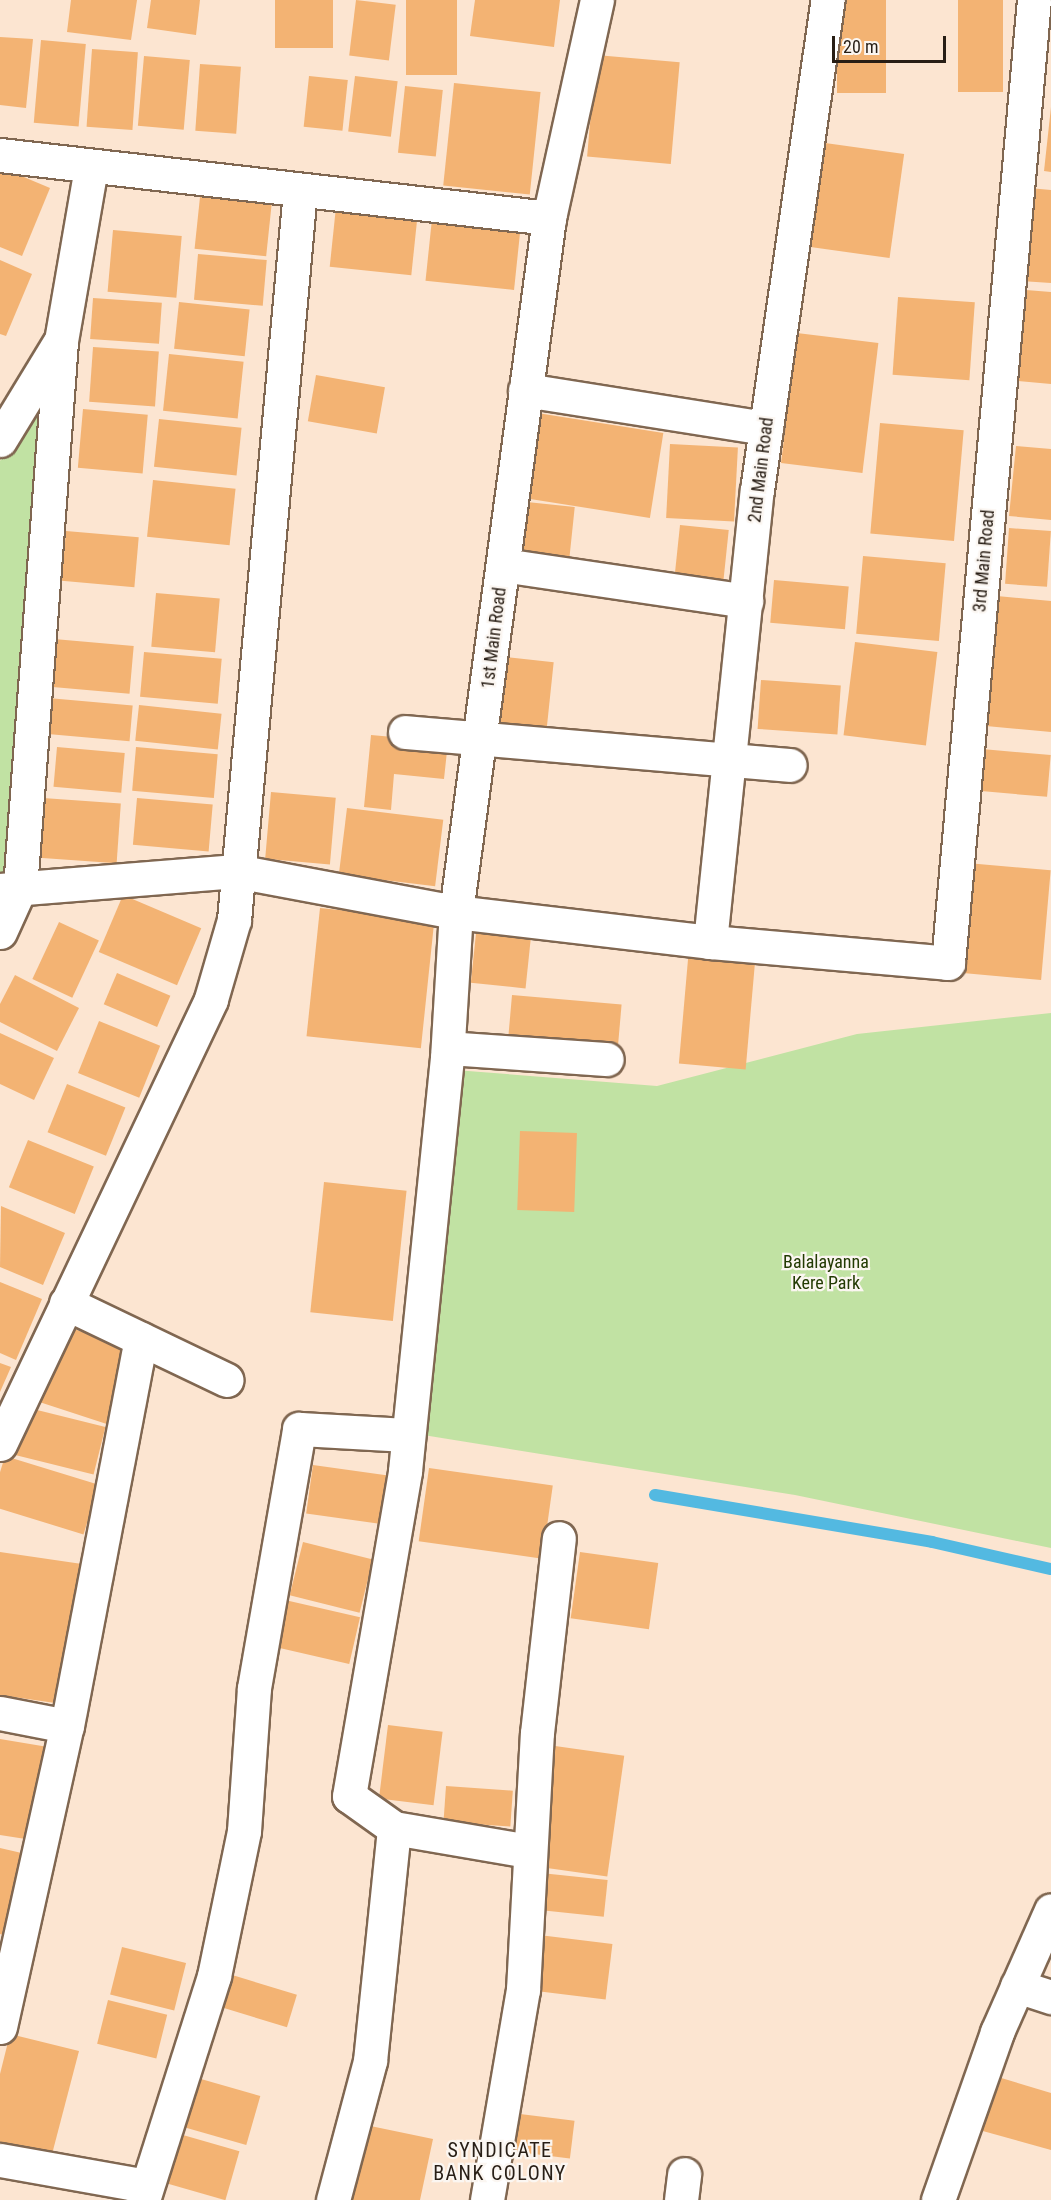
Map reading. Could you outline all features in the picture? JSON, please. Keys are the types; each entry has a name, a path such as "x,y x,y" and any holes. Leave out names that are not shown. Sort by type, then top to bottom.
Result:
{"street":[{"name":"1st Main Road","path":"394,1828 348,1796 408,1435 447,1053 456,912 525,390 549,218 597,0"},
{"name":"2nd Main Road","path":"711,942 766,428 828,0"},
{"name":"3rd Main Road","path":"711,942 948,963 1034,0"},
{"path":"0,155 91,168 549,218"},
{"path":"0,932 10,889 61,341 91,168"},
{"path":"0,1444 211,999 234,920 236,871 300,191"},
{"path":"0,440 61,341"},
{"path":"525,390 766,428"},
{"path":"503,565 746,601"},
{"path":"405,732 790,765"},
{"path":"10,889 236,871 456,912 711,942"},
{"path":"447,1053 607,1059"},
{"path":"66,1303 227,1380"},
{"path":"0,2027 67,1726 141,1339"},
{"path":"0,2160 144,2193 214,1976 244,1832 255,1688 299,1429 408,1435"},
{"path":"488,2200 523,1990 537,1733 559,1538"},
{"path":"0,1713 67,1726"},
{"path":"333,2200 370,2061 394,1828 529,1851"},
{"path":"938,2200 953,2149 1017,1986 1051,1910"},
{"path":"1017,1986 1051,1997"}],"green space":[{"path":"47,383 8,874 0,875 0,461"},
{"name":"Balalayanna Kere Park","path":"1051,1013 1051,1548 795,1495 417,1434 455,1070 657,1086 857,1034"}],"building":[{"path":"71,0 137,0 131,40 67,32"},
{"path":"151,0 200,0 196,35 147,28"},
{"path":"275,0 333,0 333,48 275,48"},
{"path":"356,0 396,5 389,60 349,56"},
{"path":"406,0 457,0 457,75 406,75"},
{"path":"475,0 560,0 554,47 470,36"},
{"path":"837,0 886,0 886,93 837,93"},
{"path":"958,0 1003,0 1003,92 958,92"},
{"path":"0,37 33,39 26,108 0,105"},
{"path":"41,40 86,44 79,127 34,123"},
{"path":"92,49 138,52 132,130 87,127"},
{"path":"596,55 680,62 671,164 587,157"},
{"path":"144,56 190,60 184,130 138,126"},
{"path":"200,64 241,67 236,134 195,131"},
{"path":"309,76 348,80 342,131 304,127"},
{"path":"355,76 398,81 391,137 348,132"},
{"path":"454,83 541,92 530,195 443,185"},
{"path":"405,86 443,90 436,157 398,153"},
{"path":"1051,107 1051,172 1044,171"},
{"path":"818,142 904,154 890,258 803,246"},
{"path":"0,167 50,188 22,256 0,247"},
{"path":"1029,188 1051,190 1051,283 1021,281"},
{"path":"200,197 272,205 266,256 195,249"},
{"path":"336,207 418,216 411,275 330,267"},
{"path":"432,219 521,228 514,290 426,281"},
{"path":"113,230 182,236 176,298 108,292"},
{"path":"198,254 267,260 263,306 194,300"},
{"path":"0,260 32,274 6,336 0,334"},
{"path":"1026,290 1051,292 1051,384 1018,381"},
{"path":"898,297 975,302 969,380 893,375"},
{"path":"93,298 162,303 159,344 90,339"},
{"path":"179,302 250,309 245,356 174,349"},
{"path":"797,333 878,343 862,473 781,463"},
{"path":"93,347 159,352 155,406 89,402"},
{"path":"169,354 244,362 238,419 163,411"},
{"path":"316,375 385,387 377,433 308,421"},
{"path":"83,409 148,415 143,473 78,468"},
{"path":"531,412 663,433 650,518 518,497"},
{"path":"159,419 242,428 237,475 154,467"},
{"path":"880,423 964,430 954,541 870,534"},
{"path":"670,444 738,448 734,521 666,518"},
{"path":"1016,446 1051,449 1051,520 1009,516"},
{"path":"153,480 236,489 230,545 147,537"},
{"path":"527,502 575,507 568,570 520,565"},
{"path":"680,525 729,530 722,592 674,587"},
{"path":"1009,528 1051,531 1047,587 1005,584"},
{"path":"66,531 139,537 134,587 62,581"},
{"path":"863,556 946,563 939,641 856,634"},
{"path":"774,580 849,587 845,629 770,623"},
{"path":"156,593 220,599 215,652 151,647"},
{"path":"997,596 1051,601 1051,732 986,726"},
{"path":"54,639 134,646 130,694 50,687"},
{"path":"855,642 937,652 926,745 844,735"},
{"path":"144,652 222,659 218,704 140,697"},
{"path":"495,656 554,662 546,734 487,728"},
{"path":"761,680 841,686 837,734 758,729"},
{"path":"48,698 133,705 130,741 45,734"},
{"path":"139,705 222,714 218,749 135,741"},
{"path":"371,735 448,742 444,779 394,774 391,810 364,807"},
{"path":"57,747 125,753 121,793 54,787"},
{"path":"136,747 218,754 214,798 132,791"},
{"path":"982,749 1051,755 1047,797 978,791"},
{"path":"271,792 336,798 330,864 265,859"},
{"path":"43,798 121,803 117,863 39,858"},
{"path":"137,798 213,805 209,851 133,845"},
{"path":"347,808 443,820 435,886 339,875"},
{"path":"967,863 1051,870 1041,980 957,973"},
{"path":"123,895 201,928 177,985 99,952"},
{"path":"320,908 434,920 421,1048 307,1036"},
{"path":"59,922 99,941 72,998 32,979"},
{"path":"477,924 532,930 526,988 471,983"},
{"path":"689,948 756,954 746,1069 679,1064"},
{"path":"117,973 170,996 157,1027 104,1004"},
{"path":"15,975 79,1008 57,1051 0,1022 0,1004"},
{"path":"512,995 622,1005 618,1049 508,1040"},
{"path":"99,1021 160,1046 139,1098 78,1073"},
{"path":"0,1033 54,1058 34,1100 0,1084"},
{"path":"67,1084 125,1108 106,1156 48,1132"},
{"path":"520,1131 577,1133 574,1212 517,1210"},
{"path":"28,1140 94,1167 75,1214 9,1187"},
{"path":"324,1182 407,1191 393,1321 310,1312"},
{"path":"1,1206 65,1233 43,1285 0,1267"},
{"path":"0,1282 42,1299 16,1360 0,1353"},
{"path":"58,1324 132,1348 107,1424 33,1400"},
{"path":"0,1363 11,1367 0,1392"},
{"path":"21,1406 105,1427 94,1475 9,1454"},
{"path":"5,1456 99,1485 84,1534 0,1509 0,1472"},
{"path":"313,1465 386,1475 379,1524 306,1514"},
{"path":"429,1468 553,1485 542,1559 419,1541"},
{"path":"303,1542 373,1559 360,1613 290,1595"},
{"path":"0,1552 82,1564 62,1704 0,1695"},
{"path":"580,1552 658,1563 649,1629 571,1618"},
{"path":"285,1600 360,1617 349,1664 274,1647"},
{"path":"388,1725 443,1732 434,1805 379,1798"},
{"path":"0,1739 48,1747 32,1840 0,1835"},
{"path":"548,1745 624,1756 607,1877 531,1866"},
{"path":"446,1786 513,1791 510,1827 443,1822"},
{"path":"0,1848 26,1854 7,1936 0,1934"},
{"path":"541,1873 608,1880 604,1917 537,1910"},
{"path":"539,1935 612,1944 606,2000 532,1991"},
{"path":"122,1947 186,1963 174,2011 110,1995"},
{"path":"229,1974 297,1995 287,2027 219,2007"},
{"path":"108,2000 167,2015 156,2058 97,2044"},
{"path":"10,2034 79,2051 51,2158 0,2145 0,2074"},
{"path":"988,2074 1051,2093 1051,2150 972,2128"},
{"path":"194,2077 260,2096 246,2145 180,2126"},
{"path":"512,2113 575,2121 570,2158 507,2151"},
{"path":"356,2123 433,2139 420,2200 340,2200"},
{"path":"176,2133 239,2151 225,2200 162,2182"}],"waterway":[{"path":"655,1495 932,1542 1051,1569"}],"district":[{"name":"SYNDICATE BANK COLONY","path":"500,2162"}]}
